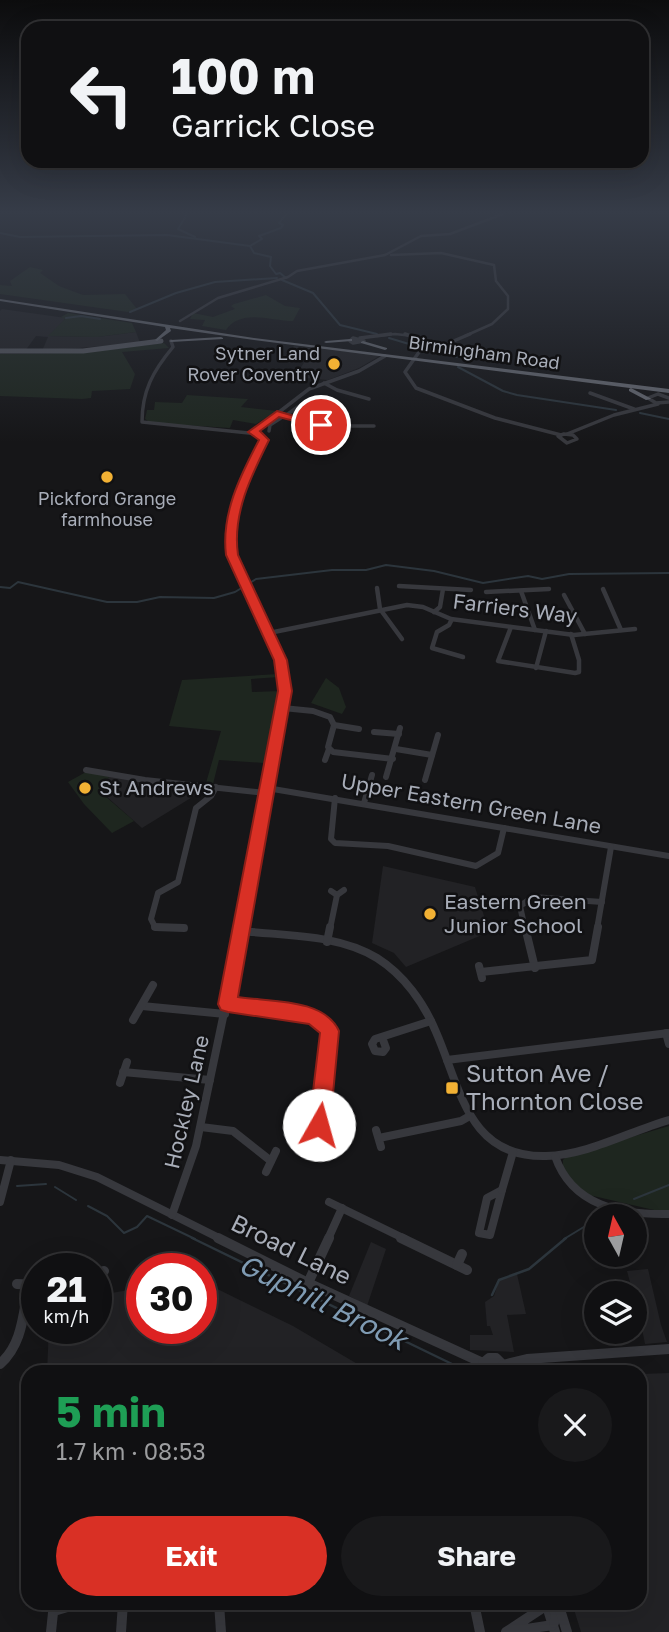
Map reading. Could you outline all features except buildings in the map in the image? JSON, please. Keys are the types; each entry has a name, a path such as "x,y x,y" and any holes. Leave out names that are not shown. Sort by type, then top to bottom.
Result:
{"highway":[{"path":"0,299 254,339"},
{"name":"Birmingham Road","path":"168,324 181,323 275,338 404,352 669,390"},
{"path":"157,341 169,330 168,324"},
{"path":"275,338 335,342 350,340"},
{"name":"Birmingham Road","path":"254,339 669,390"},
{"path":"172,341 254,339"},
{"path":"363,340 404,352"},
{"path":"574,380 632,390 649,400"}],"main road":[{"path":"0,351 75,351 172,341"}],"street":[{"path":"181,323 196,309 243,290"},
{"path":"434,353 444,344 504,317 509,307 509,298 503,290"},
{"path":"350,340 355,344 396,334 412,335 424,342 406,369 406,377 421,390 461,407 559,436 570,443 577,439 575,434"},
{"path":"172,341 173,347 149,374 145,386 142,422 253,432 309,388 359,370 383,357"},
{"path":"324,383 337,390 369,399"},
{"path":"590,393 634,409"},
{"path":"645,405 654,394 669,400"},
{"path":"268,431 270,425 309,399"},
{"path":"649,400 658,404"},
{"path":"559,436 575,434 645,405 669,400"},
{"path":"311,423 317,410"},
{"path":"332,410 294,435 334,445"},
{"path":"277,414 340,427 374,426"},
{"path":"325,441 340,427"},
{"name":"Hockley Lane","path":"172,1214 191,1166 228,1004 282,708 281,660 232,555 230,543 237,501 264,440 261,435 253,432"},
{"path":"399,586 471,590"},
{"path":"377,587 380,609 402,639"},
{"path":"434,612 440,607 443,589"},
{"path":"486,592 549,589"},
{"path":"603,589 621,630"},
{"path":"521,591 527,611 535,621 535,630"},
{"path":"564,595 585,634"},
{"name":"Farriers Way","path":"269,633 380,609 411,606 452,619 571,634 635,629"},
{"path":"452,619 449,625 437,632 432,648 463,657"},
{"path":"511,627 509,638 497,660 536,668 579,672 580,657 571,643 571,634"},
{"path":"536,668 546,631"},
{"path":"282,708 316,711 330,717 334,725 325,760"},
{"path":"334,725 359,729"},
{"path":"374,732 400,731 386,777"},
{"path":"425,780 438,735"},
{"path":"329,749 337,753 393,759"},
{"path":"396,749 432,755"},
{"name":"Upper Eastern Green Lane","path":"86,770 145,780 335,798 669,856"},
{"path":"364,803 372,775"},
{"path":"184,928 155,927 152,919 158,893 178,882 196,808 209,798 216,787"},
{"path":"335,798 331,839 335,843 388,846 476,866 498,853 504,828"},
{"path":"481,972 593,960 611,846"},
{"path":"327,942 337,892"},
{"path":"535,968 520,906 533,897 603,902"},
{"path":"242,931 356,948 389,966 410,989 431,1021 468,1116 491,1141 513,1152 555,1156 669,1120"},
{"path":"133,1020 153,985"},
{"path":"228,1004 312,1016 322,1021 330,1031 319,1125 301,1117"},
{"path":"142,1006 225,1014"},
{"path":"382,1037 431,1021"},
{"path":"447,1060 667,1033 669,1044"},
{"path":"120,1083 127,1062"},
{"path":"124,1073 211,1080"},
{"path":"379,1139 461,1121 468,1116"},
{"path":"201,1127 233,1131 271,1161"},
{"path":"266,1172 276,1151"},
{"path":"502,1189 487,1198 479,1233 490,1235 513,1152"},
{"path":"555,1156 565,1179 573,1189 607,1204"},
{"name":"Broad Lane","path":"0,1160 47,1163 83,1172 477,1365"},
{"path":"0,1202 11,1160"},
{"path":"330,1202 467,1270"},
{"path":"308,1283 342,1208"},
{"path":"648,1213 669,1214"},
{"path":"457,1265 462,1254"},
{"path":"17,1284 21,1284"},
{"path":"0,1364 10,1357 21,1326"},
{"path":"511,1365 527,1359 669,1349"},
{"name":"Broad Lane","path":"486,1365 492,1358 500,1365"},
{"path":"51,1632 54,1610"},
{"path":"121,1632 123,1610"},
{"path":"220,1610 222,1632"},
{"path":"475,1610 480,1632"},
{"path":"505,1632 540,1610"},
{"path":"505,1632 554,1629 552,1610"},
{"path":"555,1610 567,1632"}],"shaded area":[{"path":"0,290 70,290 83,295 125,294 137,309 128,312 0,294"},
{"path":"266,295 285,306 300,308 293,321 248,317 232,323 226,330 202,326 205,320 190,319 193,313 213,317 235,309 231,306 234,304"},
{"path":"2,309 66,318 49,336 97,337 136,332 140,343 42,351 48,337 36,336 25,351 0,350"},
{"path":"68,313 132,323 136,332 97,337 48,336 65,319 61,317"},
{"path":"164,343 169,348 122,352 135,374 130,389 92,391 91,398 82,399 0,396 0,354 83,353"},
{"name":"Sytner Land Rover Coventry","path":"294,346 381,355 359,368 328,380 295,377 305,361 284,358"},
{"path":"187,395 248,399 241,407 277,411 256,424 233,420 230,428 151,423 145,419 147,410 154,410 155,402 182,403"},
{"path":"278,674 279,677 251,679 252,692 280,691 264,763 219,760 213,784 206,783 221,731 169,726 182,680"},
{"path":"326,678 339,688 346,707 342,714 311,703"},
{"path":"86,772 110,776 98,790 134,821 112,833 84,804 68,782"},
{"path":"110,776 207,788 142,828 98,789"},
{"name":"Eastern Green Junior School","path":"383,866 475,887 489,932 406,967 394,953 372,943"},
{"path":"669,1126 669,1210 654,1210 648,1209 648,1204 628,1204 589,1195 576,1187 563,1167 563,1160 567,1156"},
{"path":"371,1242 386,1249 367,1306 349,1296"},
{"path":"648,1269 667,1342 647,1344 647,1281 630,1281 627,1271"},
{"path":"517,1274 526,1314 507,1315 514,1352 470,1350 470,1335 493,1335 490,1326 487,1326 485,1302 494,1296 499,1280"},
{"path":"217,1289 293,1326 359,1365 47,1365 48,1344 112,1344 112,1293 126,1290 126,1344 217,1344"},
{"path":"669,1373 669,1632 581,1632 574,1610 647,1610 647,1374"}],"waterway":[{"path":"130,312 186,290"},
{"path":"306,290 313,293 340,325 377,334"},
{"path":"66,318 81,316 100,319"},
{"path":"389,338 409,344"},
{"path":"439,352 457,357"},
{"path":"458,367 503,391 517,395 616,410"},
{"path":"640,413 669,419"},
{"path":"0,587 10,588 18,582 107,602 137,602 160,597 214,598 235,592 256,579 332,570 366,570 386,565 434,571 483,583 528,576 542,579 569,574 669,573"},
{"path":"17,1186 46,1184"},
{"name":"Guphill Brook","path":"634,1199 669,1185"},
{"path":"55,1187 76,1200"},
{"name":"Guphill Brook","path":"88,1206 107,1216 124,1233 137,1227 147,1216 195,1239"},
{"name":"Guphill Brook","path":"564,1239 584,1227"},
{"name":"Guphill Brook","path":"192,1238 452,1364"},
{"name":"Guphill Brook","path":"492,1295 499,1280 529,1269 566,1238"}],"place":[{"name":"Sytner Land Rover Coventry","path":"334,364"},
{"name":"Pickford Grange farmhouse","path":"107,477"},
{"name":"St Andrews","path":"85,788"},
{"name":"Eastern Green Junior School","path":"430,914"},
{"name":"Sutton Ave / Thornton Close","path":"452,1088"}],"route":[{"path":"319,1125 330,1031 322,1021 312,1016 228,1004 285,691 281,660 232,555 231,530 245,478 264,440 261,435 253,432 277,414 321,425"}]}
